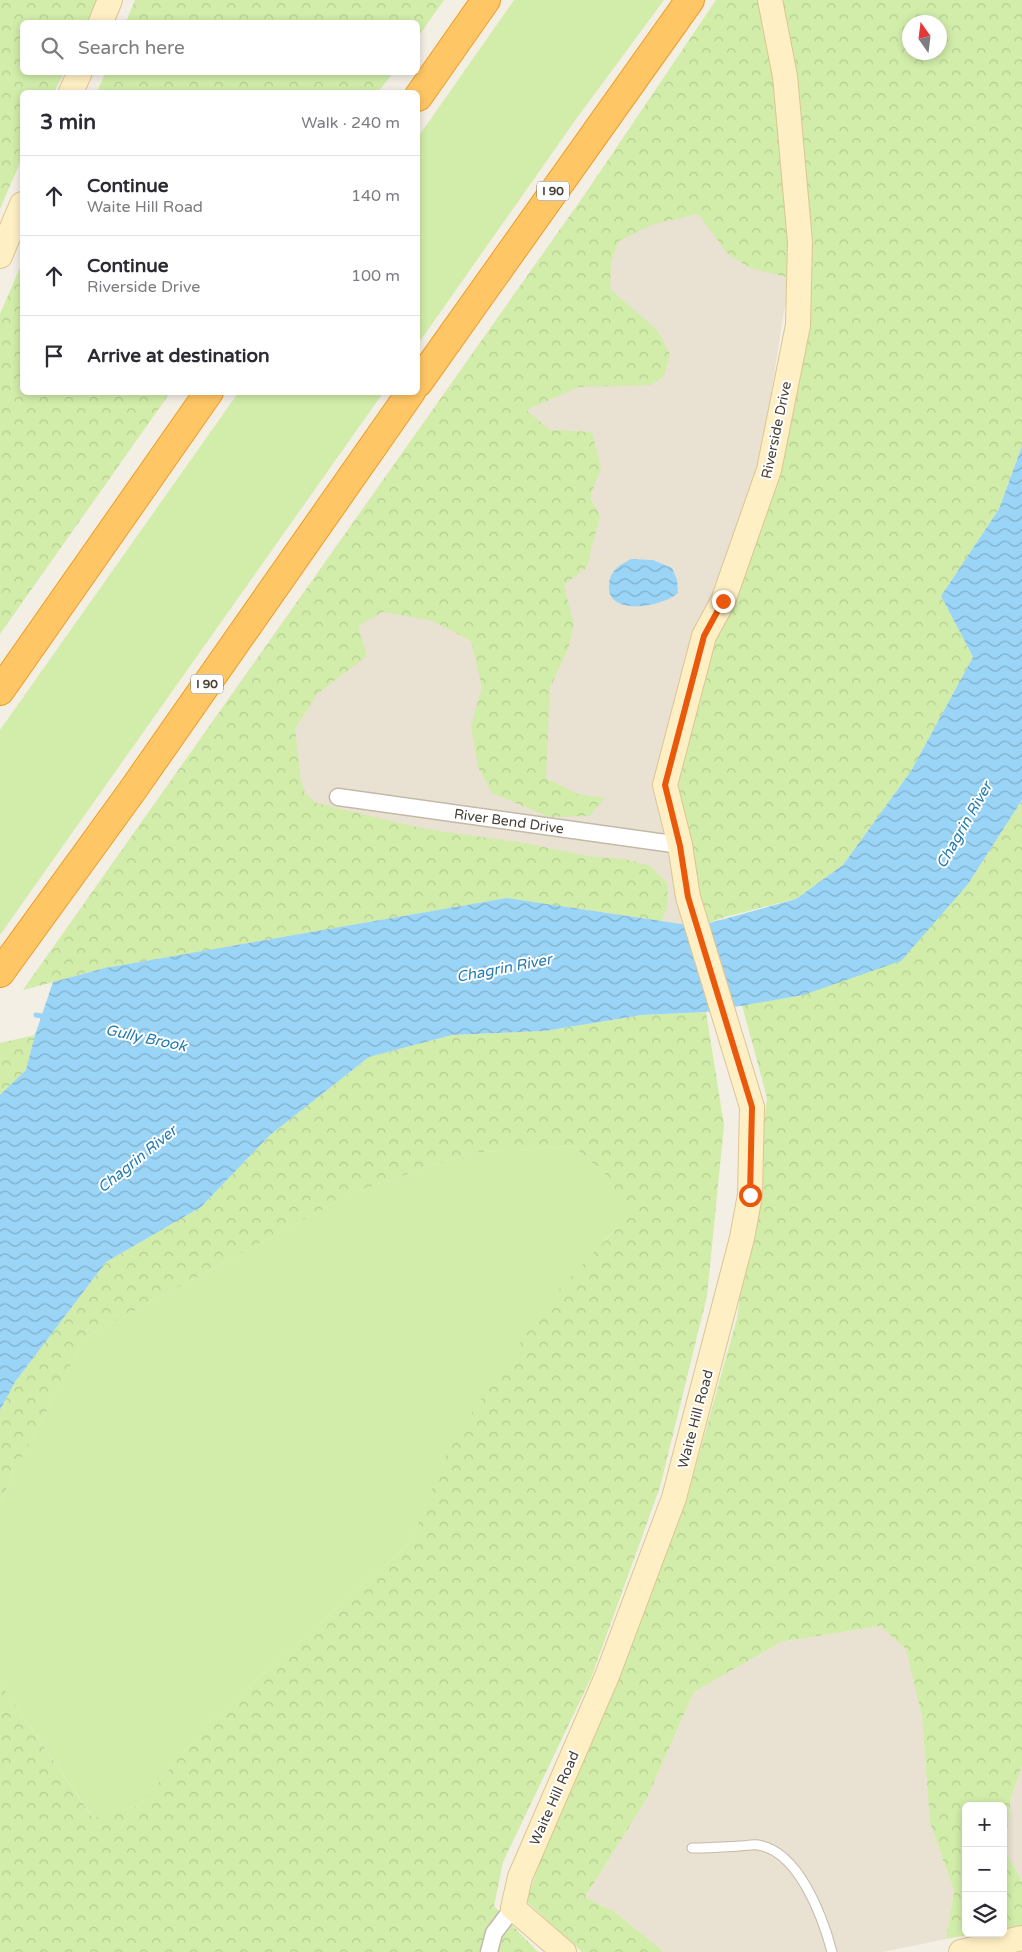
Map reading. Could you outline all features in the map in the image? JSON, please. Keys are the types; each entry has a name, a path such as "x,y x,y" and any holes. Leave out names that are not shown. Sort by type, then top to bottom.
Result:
{"highway":[{"path":"420,94 486,0"},
{"name":"I 90","path":"420,380 690,0"},
{"path":"0,691 207,395"},
{"name":"I 90","path":"0,972 132,791 409,395"}],"street":[{"path":"102,20 110,0"},
{"name":"Riverside Drive","path":"680,846 665,785 704,636 723,601 769,470 798,325 800,242 785,76 770,0"},
{"path":"72,90 79,75"},
{"path":"0,256 20,209"},
{"name":"River Bend Drive","path":"338,797 680,846"},
{"name":"Waite Hill Road","path":"513,1908 520,1877 607,1676 674,1498 742,1238 750,1195 752,1107 688,897 680,846"},
{"path":"489,1952 494,1933 513,1908 564,1952"},
{"path":"961,1952 1022,1938"}],"lane":[{"path":"692,1848 758,1845 774,1850 791,1865 812,1897 827,1933 832,1952"}],"shaded area":[{"path":"716,0 757,0 768,39 788,205 787,292 688,925 247,944 105,968 23,990 650,102"},
{"path":"880,1626 914,1655 922,1716 930,1823 954,1891 946,1939 883,1952 664,1952 616,1913 585,1897 646,1800 694,1692 781,1642"},
{"path":"1022,1766 1022,1881 1007,1854 1007,1833 1011,1798"}],"green space":[{"path":"0,0 97,0 89,20 20,20 20,75 63,75 55,90 20,90 20,163 0,209"},
{"path":"135,0 444,0 420,34 420,20 127,20"},
{"path":"514,0 664,0 574,122 420,341 420,134"},
{"path":"716,0 757,0 768,39 788,205 787,277 750,268 728,254 698,214 654,224 619,241 611,261 610,289 658,331 670,354 664,376 651,385 579,387 526,410 550,430 592,432 601,468 590,497 600,516 587,567 564,585 574,625 568,649 550,688 546,778 578,794 605,798 589,816 549,817 492,793 478,767 471,726 482,687 471,641 433,621 383,612 358,626 367,656 317,694 295,729 301,781 305,793 316,803 425,829 524,843 587,856 625,859 650,866 667,883 668,904 662,921 507,898 105,968 23,990 583,197"},
{"path":"777,0 1022,0 1022,446 999,509 941,596 973,657 911,771 843,865 796,899 725,917 706,924 673,787 805,324"},
{"path":"104,75 391,75 380,90 98,90"},
{"path":"20,268 20,395 169,395 0,634 0,314"},
{"path":"237,395 382,395 0,935 0,730"},
{"path":"1022,800 1022,1766 1011,1798 1007,1833 1007,1802 962,1802 962,1936 946,1939 954,1891 930,1823 922,1716 906,1649 880,1626 781,1642 694,1692 646,1800 585,1897 616,1913 664,1952 582,1952 526,1901 548,1840 596,1728 686,1502 737,1318 767,1098 742,1005 803,995 968,884"},
{"path":"706,1012 724,1125 707,1296 660,1487 591,1678 503,1862 494,1906 538,1952 0,1952 0,1683 93,1818 139,1806 207,1724 410,1543 451,1443 552,1297 631,1213 605,1174 573,1146 470,1153 355,1192 86,1337 12,1476 0,1504 0,1410 15,1382 106,1262 201,1207 270,1135 369,1057 452,1035 545,1031 642,1015"},
{"path":"35,1035 26,1070 0,1095 0,1043"},
{"path":"573,1146 605,1174 632,1213 606,1239 452,1443 410,1543 207,1724 139,1806 94,1819 0,1683 0,1504 12,1476 86,1337 355,1192 470,1153"},
{"path":"1007,1854 1022,1881 1022,1926 1007,1928"}],"water":[{"name":"Chagrin River","path":"1022,446 1022,800 968,884 901,961 803,995 706,1012 642,1015 545,1031 452,1035 369,1057 270,1135 201,1207 106,1262 15,1382 0,1410 0,1095 26,1070 35,1035 53,982 105,968 507,898 688,925 706,924 796,899 843,865 911,771 973,657 941,596 999,509"},
{"path":"631,559 653,560 672,568 677,580 678,593 671,598 650,605 628,606 618,603 612,597 609,588 610,578 617,568"}],"waterway":[{"name":"Gully Brook","path":"36,1015 48,1017"}],"route":[{"path":"723,601 704,636 665,785 680,846 688,897 752,1107 750,1195"}]}
